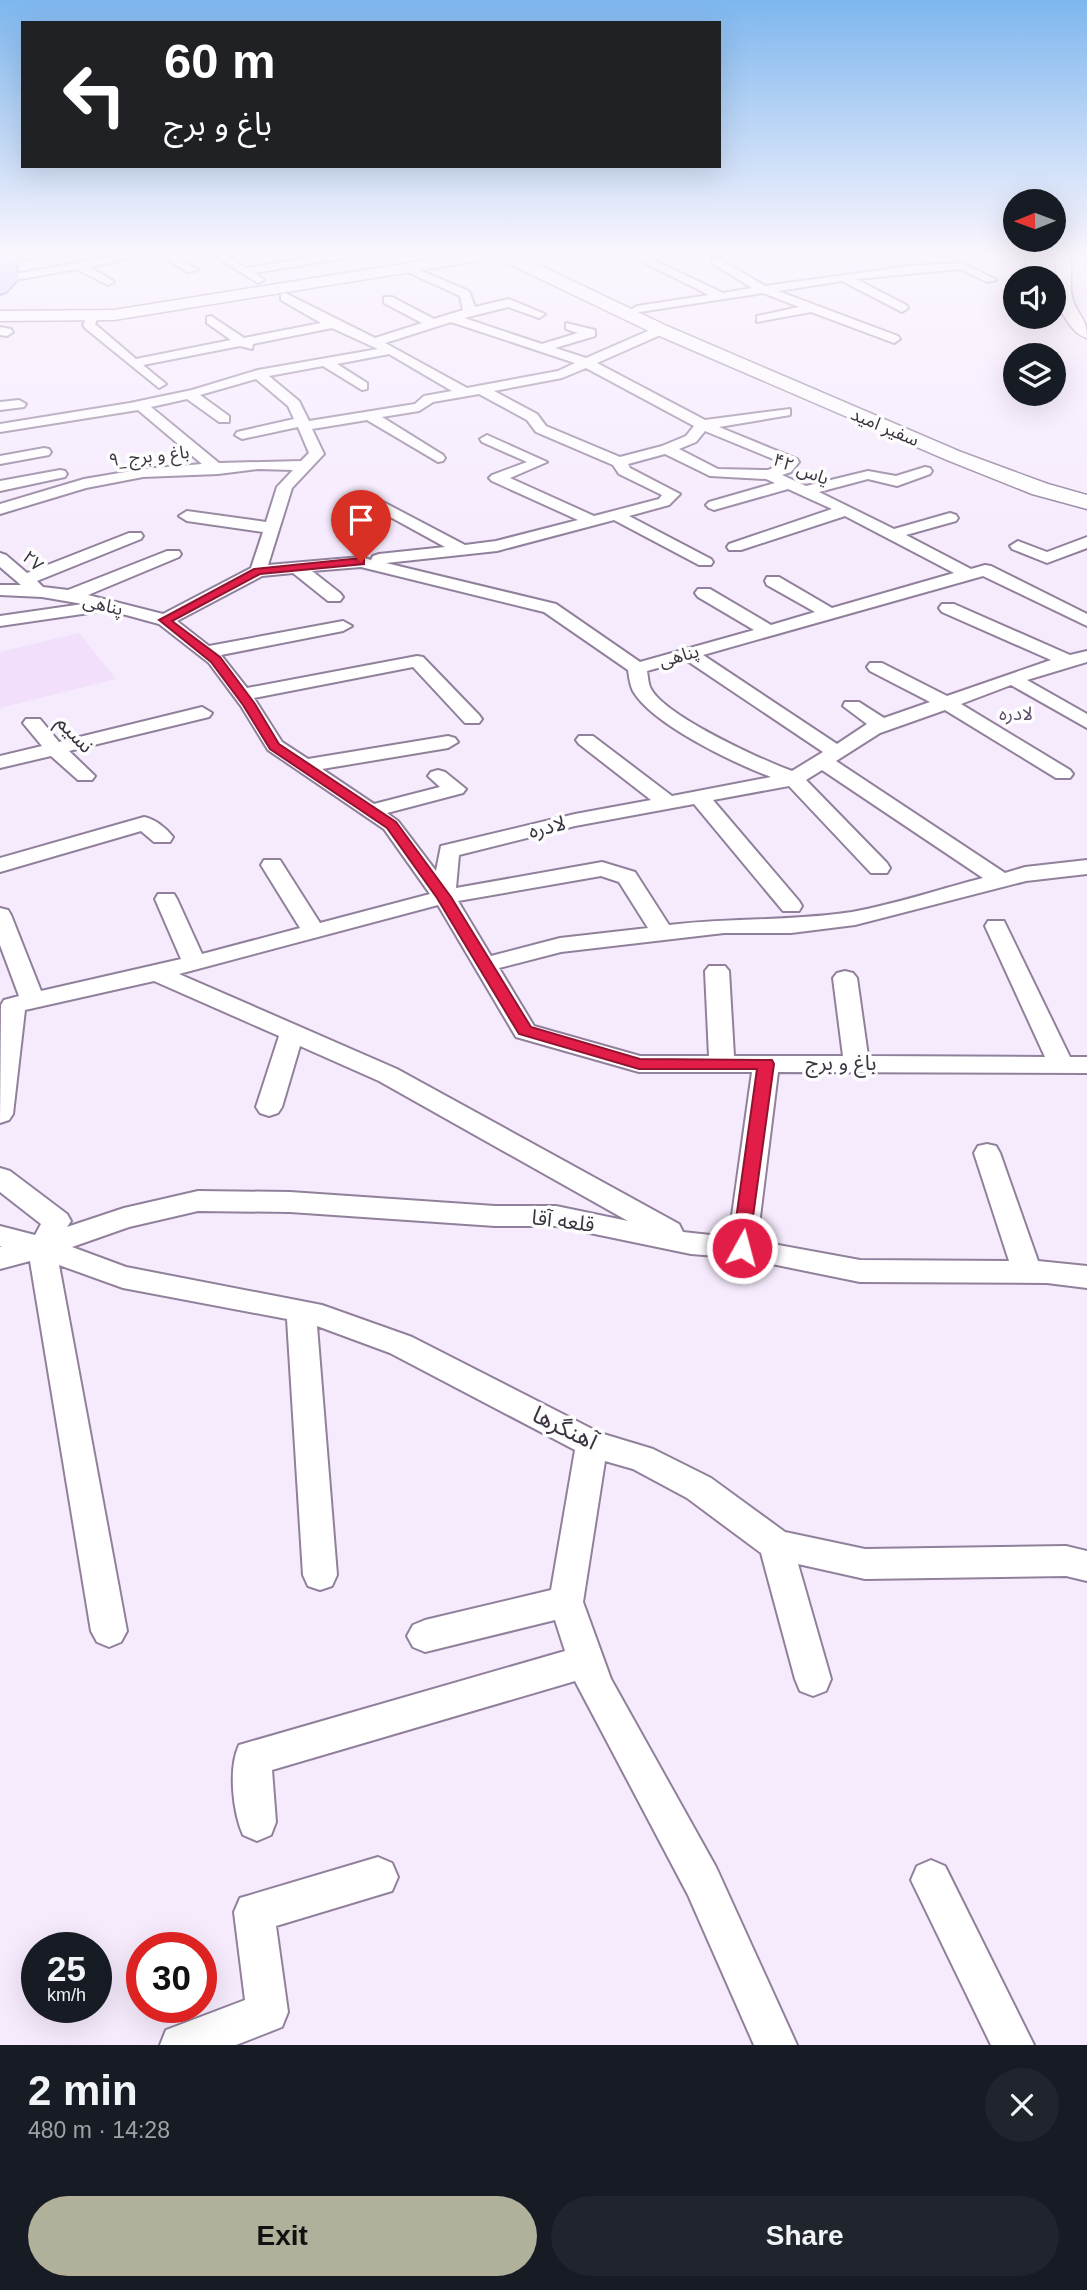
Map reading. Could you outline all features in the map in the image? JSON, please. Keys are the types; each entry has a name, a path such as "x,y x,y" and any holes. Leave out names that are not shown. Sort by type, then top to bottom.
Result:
{"street":[{"path":"115,347 159,384"},
{"path":"133,363 214,347"},
{"path":"250,347 272,363"},
{"path":"386,347 464,392"},
{"path":"242,435 419,407 429,398 562,374 622,347"},
{"name":"سفیر امید","path":"702,347 954,456 1040,489 1087,501"},
{"name":"سفیر امید","path":"722,347 922,436 1053,484 1087,501"},
{"path":"542,348 587,363 703,425 792,462 786,469 769,475"},
{"path":"0,428 142,406 191,395 258,374 391,350"},
{"path":"324,362 362,386"},
{"path":"258,374 294,404 317,454 285,487 258,571"},
{"path":"481,389 532,417 541,429 619,463 691,439 703,425 785,412"},
{"path":"191,395 224,419"},
{"path":"0,406 19,404"},
{"path":"142,406 219,470"},
{"path":"369,415 438,458"},
{"path":"487,439 540,462 497,478 593,521"},
{"name":"یاس ۴۲","path":"667,449 715,473 769,475 846,510 970,575 985,570 1087,621"},
{"path":"0,460 44,452"},
{"name":"پناهی","path":"0,590 40,593 110,605 164,620 258,571 497,546 664,502 672,494 624,471 619,463"},
{"name":"۹_باغ و برج","path":"0,509 85,484 143,473 306,466"},
{"path":"804,491 868,475 897,481 925,471"},
{"path":"0,486 60,474"},
{"path":"714,505 789,484"},
{"path":"368,499 463,550"},
{"path":"735,547 846,510"},
{"path":"616,515 705,562"},
{"path":"187,516 271,528"},
{"path":"892,534 950,518"},
{"path":"25,580 135,536"},
{"path":"1047,558 1087,542"},
{"path":"1018,547 1071,569"},
{"path":"66,597 173,554"},
{"name":"۲۷","path":"0,558 40,593"},
{"name":"پناهی","path":"361,562 550,608 637,668 970,575"},
{"path":"296,568 334,597"},
{"path":"773,582 830,614"},
{"path":"704,593 769,631"},
{"path":"0,621 110,605"},
{"path":"948,608 1078,659"},
{"name":"باغ و برج","path":"164,620 215,659 275,746 391,825 443,897 525,1031 639,1064 1087,1065"},
{"path":"206,652 343,626"},
{"path":"688,653 1001,880"},
{"name":"لادره","path":"443,897 449,851 575,820 794,779 883,726 1013,679 1078,659"},
{"path":"242,695 417,661 472,719"},
{"path":"876,667 947,703 1063,774"},
{"path":"637,668 641,690 657,709 746,761 794,779 879,868"},
{"path":"1013,679 1087,722"},
{"path":"852,706 883,726"},
{"path":"0,762 202,713"},
{"name":"نسیم","path":"33,723 55,749 85,776"},
{"path":"586,740 668,803"},
{"path":"305,766 448,742"},
{"path":"371,811 456,789 438,776"},
{"path":"699,797 790,906"},
{"path":"0,865 144,823 162,837"},
{"path":"272,865 314,932"},
{"path":"483,965 560,945 662,932 724,926 791,926 855,918 1025,874 1087,867"},
{"path":"0,1114 13,1005 156,973 443,897 602,869 627,877 662,932"},
{"path":"166,899 194,963"},
{"path":"0,915 8,956 33,1001"},
{"path":"996,926 1061,1064"},
{"path":"717,971 722,1064"},
{"path":"156,973 388,1075 691,1244"},
{"path":"845,978 856,1063"},
{"path":"269,1107 292,1033"},
{"path":"742,1248 766,1064"},
{"path":"987,1153 1027,1272"},
{"path":"0,1178 57,1221 42,1247 109,1631"},
{"name":"قلعه آقا","path":"0,1258 42,1247 124,1217 198,1201 290,1202 495,1216 556,1216 691,1244 742,1248 860,1271 1047,1272 1087,1277"},
{"name":"آهنگرها","path":"0,1236 42,1247 123,1277 301,1311 401,1345 592,1444 642,1458 699,1488 776,1545 865,1564 1066,1561 1087,1566"},
{"path":"301,1311 320,1575"},
{"path":"592,1444 566,1602 595,1686 702,1881 776,2045"},
{"path":"776,1545 813,1679"},
{"path":"425,1636 566,1602"},
{"path":"257,1822 252,1758 586,1661"},
{"path":"181,2045 267,2012 254,1912 378,1877"},
{"path":"931,1880 1013,2045"}],"shaded area":[{"path":"79,633 116,679 0,708 0,652"}],"district":[{"name":"لادره","path":"1016,713"}],"route":[{"path":"361,562 258,571 164,620 215,659 249,704 275,746 391,825 443,897 525,1031 639,1064 766,1064 742,1248"}]}
